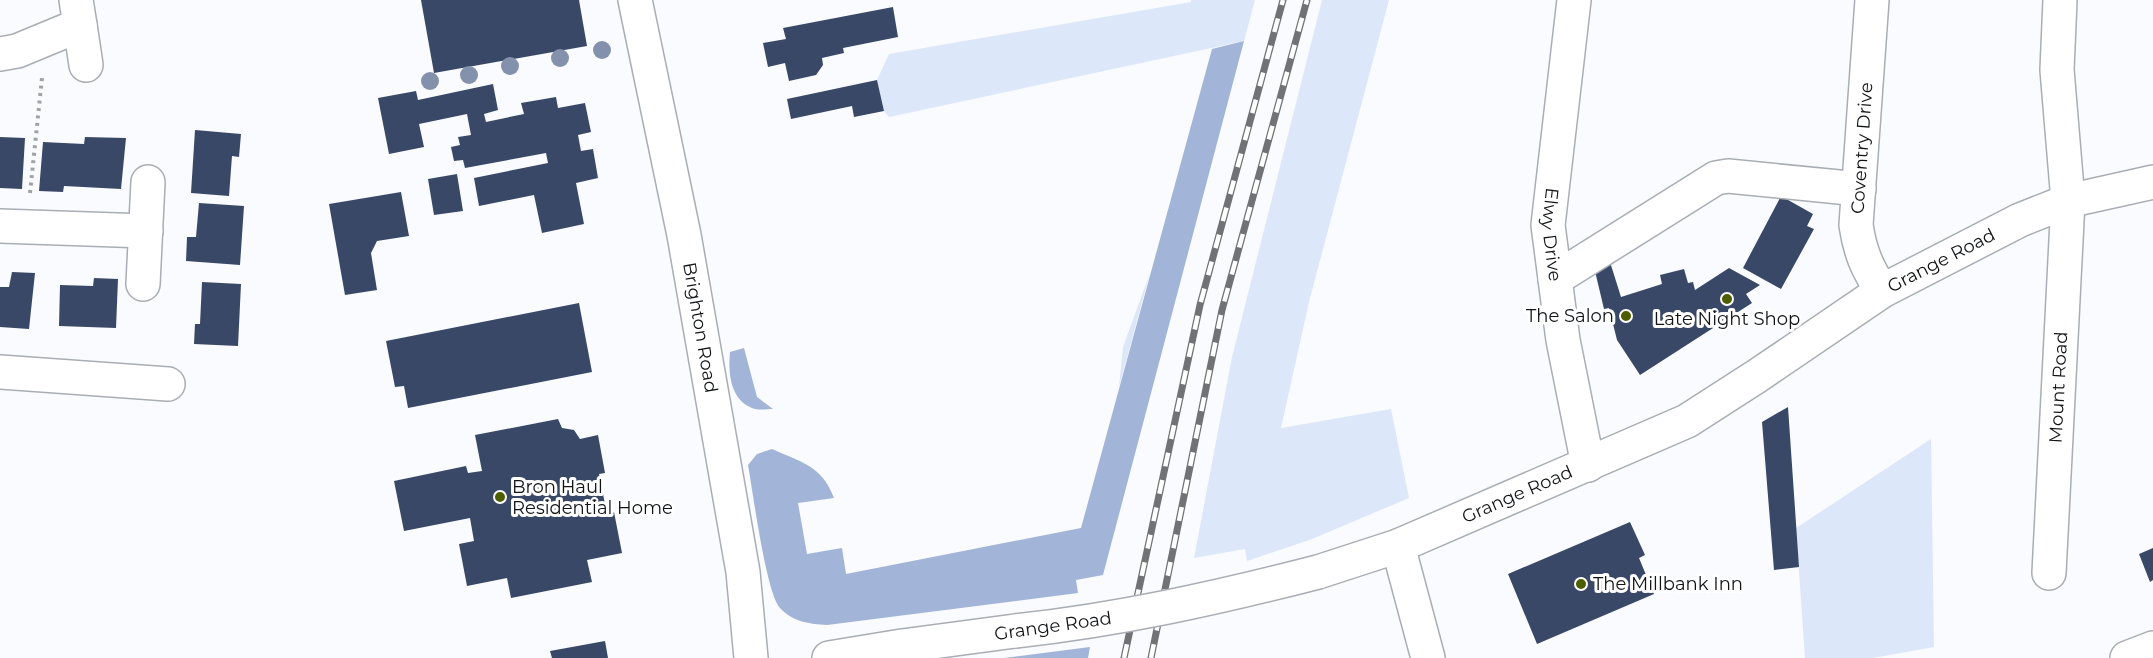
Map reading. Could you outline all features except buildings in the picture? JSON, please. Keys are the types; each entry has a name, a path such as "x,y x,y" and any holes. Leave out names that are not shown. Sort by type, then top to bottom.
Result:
{"street":[{"name":"Brighton Road","path":"635,0 684,235 710,378 743,572 751,658"},
{"name":"Elwy Drive","path":"1574,0 1548,225 1563,340 1588,465"},
{"name":"Coventry Drive","path":"1872,0 1856,225 1859,248 1869,271 1882,291"},
{"name":"Mount Road","path":"2049,573 2068,201 2057,70 2058,25 2067,5"},
{"path":"0,54 46,41 78,12"},
{"path":"78,12 86,65"},
{"path":"1556,279 1716,178 1728,176 1859,189"},
{"path":"143,284 148,182"},
{"name":"Grange Road","path":"829,658 902,646 1085,623 1229,595 1318,572 1398,546 1687,420 1757,376 1882,291 2020,220 2068,201 2153,182"},
{"path":"13,226 146,231"},
{"path":"0,372 168,384"},
{"path":"1398,546 1428,658"},
{"path":"2127,658 2153,648"}],"path":[{"path":"13,226 46,41"}],"shaded area":[{"path":"1191,0 1255,0 1244,41 889,117 884,111 877,80 889,54 1191,2"},
{"path":"1322,0 1389,0 1309,302 1281,428 1391,409 1409,498 1312,539 1247,561 1245,549 1194,558 1232,357"},
{"path":"1244,41 1103,575 1076,580 1078,593 827,625 802,621 785,613 775,599 770,583 748,465 757,454 772,449 809,466 823,478 829,487 834,498 798,503 807,554 842,548 846,574 1081,528 1212,49"},
{"path":"1150,273 1119,387 1123,347"},
{"path":"744,348 757,397 773,409 752,408 743,403 734,391 729,367 730,352"},
{"path":"1931,439 1934,647 1873,658 1805,658 1796,528"},
{"path":"1090,647 1088,658 1004,658"}],"railway":[{"path":"1124,658 1200,305 1283,0"},
{"path":"1151,658 1222,310 1307,0"}],"place":[{"name":"Late Night Shop","path":"1727,299"},
{"name":"The Salon","path":"1626,316"},
{"name":"Bron Haul Residential Home","path":"500,497"},
{"name":"The Millbank Inn","path":"1581,584"}]}
